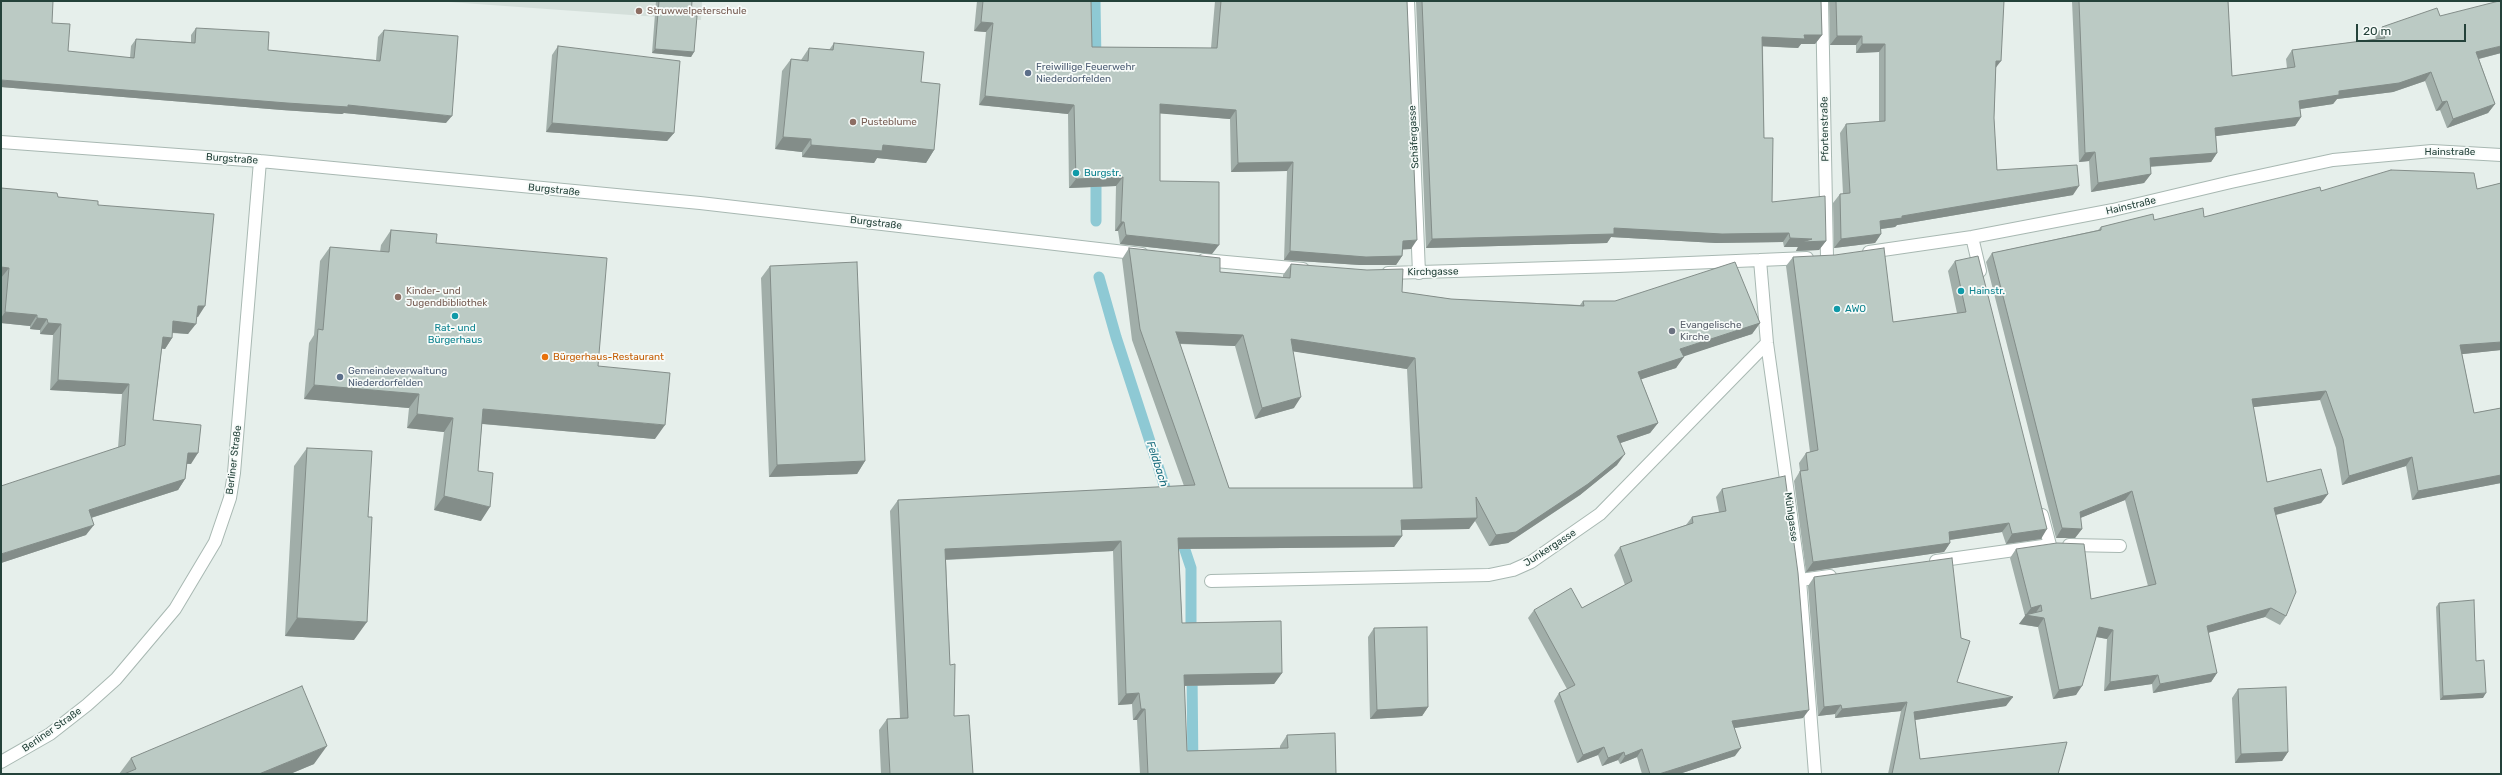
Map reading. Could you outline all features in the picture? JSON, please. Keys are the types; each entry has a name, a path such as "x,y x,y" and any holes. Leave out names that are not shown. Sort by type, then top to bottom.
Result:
{"street":[{"name":"Schäfergasse","path":"1408,1 1419,273"},
{"name":"Pfortenstraße","path":"1822,1 1827,257"},
{"name":"Burgstraße","path":"1,142 260,161 700,203 1152,255"},
{"name":"Hainstraße","path":"1856,253 1972,237 2112,210 2333,160 2432,151 2501,155"},
{"name":"Berliner Straße","path":"1,762 50,734 87,705 116,679 175,609 215,542 230,498 234,473 260,161"},
{"path":"1972,237 1983,283"},
{"path":"1760,260 1842,255"},
{"path":"1191,259 1314,270"},
{"name":"Kirchgasse","path":"1375,273 1419,273 1760,260"},
{"name":"Mühlgasse","path":"1760,260 1767,343 1800,580 1815,774"},
{"name":"Junkergasse","path":"1210,582 1489,575 1513,570 1531,562 1600,514 1767,343"},
{"path":"2040,506 2050,545"},
{"path":"1925,563 2050,545 2120,546"},
{"path":"1800,580 1839,575"}],"shaded area":[{"name":"Struwwelpeterschule","path":"435,1 702,1 701,20"}],"building":[{"path":"1,1 53,1 52,23 70,24 68,51 134,58 136,39 195,43 196,28 269,32 268,50 380,61 384,30 458,36 452,116 348,105 348,107 287,103 1,80"},
{"path":"659,1 692,1 691,15 697,16 694,52 655,49"},
{"path":"983,1 1091,1 1092,47 1217,48 1221,1 1407,1 1417,240 1403,241 1402,256 1366,257 1290,251 1293,162 1238,163 1236,110 1160,104 1160,181 1219,182 1219,245 1126,235 1124,222 1121,222 1123,177 1076,179 1074,105 985,96 993,23 981,22"},
{"path":"1422,1 1821,1 1822,35 1804,35 1805,39 1762,37 1764,138 1773,138 1772,202 1825,196 1826,241 1802,242 1812,239 1790,238 1789,233 1722,234 1614,228 1614,234 1432,239"},
{"path":"1836,1 2004,1 2001,61 1996,61 1994,118 1997,170 2077,165 2079,186 1902,216 1902,218 1880,221 1881,234 1841,239 1840,194 1850,193 1846,124 1885,121 1885,44 1862,44 1862,36 1837,36"},
{"path":"2079,1 2228,1 2232,76 2295,67 2292,50 2385,38 2382,27 2437,8 2440,16 2501,1 2501,46 2476,52 2495,104 2453,119 2447,101 2442,102 2431,72 2399,83 2339,91 2339,95 2299,101 2301,117 2215,128 2217,153 2150,158 2151,174 2098,183 2095,152 2085,153"},
{"name":"Pusteblume","path":"834,43 924,52 921,82 940,84 934,150 883,145 882,151 811,145 811,139 783,137 791,59 808,61 809,48 833,50"},
{"path":"558,46 680,61 674,133 552,123"},
{"path":"2391,170 2474,173 2477,189 2501,183 2501,342 2460,345 2474,413 2501,408 2501,475 2418,491 2412,457 2349,476 2343,439 2326,391 2252,399 2267,482 2321,469 2328,494 2274,508 2296,592 2286,616 2271,608 2207,626 2217,673 2160,684 2158,675 2110,682 2113,630 2099,627 2082,686 2059,690 2044,618 2025,615 2042,611 2041,605 2031,608 2016,549 2057,543 2084,544 2091,599 2156,584 2132,491 2080,512 2082,529 2062,528 1992,253 2101,230 2101,227 2153,214 2154,220 2203,208 2204,217 2320,187 2321,191"},
{"path":"1,188 57,193 58,197 98,201 98,205 214,214 205,306 198,306 196,324 173,321 172,338 163,337 153,420 201,425 198,453 188,453 185,479 89,510 94,525 1,554 1,486 125,445 129,384 58,380 61,324 48,323 47,319 37,318 37,315 5,312 9,268 1,267"},
{"name":"Rat- und Bürgerhaus","path":"391,230 437,234 436,243 607,258 598,366 670,373 665,425 483,409 478,471 493,473 490,507 444,496 453,418 417,414 419,394 314,385 318,329 323,330 330,247 389,252"},
{"path":"1129,248 1220,258 1220,272 1290,278 1291,264 1367,270 1403,269 1402,292 1451,299 1584,306 1583,301 1615,301 1735,262 1760,323 1680,349 1684,357 1638,372 1658,423 1617,436 1625,454 1588,484 1516,532 1496,535 1476,497 1477,518 1401,520 1402,536 1178,538 1182,623 1281,621 1282,673 1184,675 1187,751 1288,748 1287,735 1335,733 1336,774 1148,774 1145,709 1141,709 1139,693 1126,694 1121,541 945,549 950,665 955,664 954,716 969,715 973,774 890,774 887,719 908,718 898,500 1195,485 1140,329","holes":["1176,332 1243,335 1262,408 1301,397 1291,339 1415,358 1422,488 1229,488"]},
{"path":"1884,248 1893,322 1966,312 1955,261 1978,256 2047,529 2012,534 2009,523 1949,532 1950,543 1813,562 1800,471 1808,470 1806,453 1818,450 1793,257 1835,255"},
{"path":"857,262 865,461 777,465 770,266"},
{"path":"307,448 372,451 368,517 372,517 367,622 297,618"},
{"path":"1785,476 1798,573 1809,710 1732,721 1741,748 1659,774 1650,774 1642,749 1625,756 1624,752 1608,758 1604,747 1583,755 1559,693 1575,685 1534,610 1571,588 1582,608 1632,581 1620,547 1693,523 1692,517 1726,511 1722,489"},
{"path":"1952,558 1961,638 1970,641 1957,682 2013,697 1914,712 1920,759 2067,742 2058,774 1892,774 1907,702 1842,709 1841,705 1824,707 1814,577"},
{"path":"2474,600 2476,661 2484,660 2486,693 2443,696 2439,603"},
{"path":"1427,627 1428,707 1377,710 1374,628"},
{"path":"302,686 327,746 259,774 124,774 136,769 131,758"},
{"path":"2286,687 2288,752 2241,754 2238,689"}],"waterway":[{"name":"Feldbach","path":"1095,1 1096,62"},
{"name":"Feldbach","path":"1096,172 1096,221"},
{"name":"Feldbach","path":"1099,277 1116,337 1169,500"},
{"name":"Feldbach","path":"1180,535 1191,568 1191,636"},
{"name":"Feldbach","path":"1192,672 1193,774"}],"place":[{"name":"Struwwelpeterschule","path":"639,11"},
{"name":"Freiwillige Feuerwehr Niederdorfelden","path":"1028,73"},
{"name":"Pusteblume","path":"853,122"},
{"name":"Burgstr.","path":"1076,173"},
{"name":"Hainstr.","path":"1961,291"},
{"name":"Kinder- und Jugendbibliothek","path":"398,297"},
{"name":"AWO","path":"1837,309"},
{"name":"Rat- und Bürgerhaus","path":"455,316"},
{"name":"Evangelische Kirche","path":"1672,331"},
{"name":"Bürgerhaus-Restaurant","path":"545,357"},
{"name":"Gemeindeverwaltung Niederdorfelden","path":"340,377"}]}
